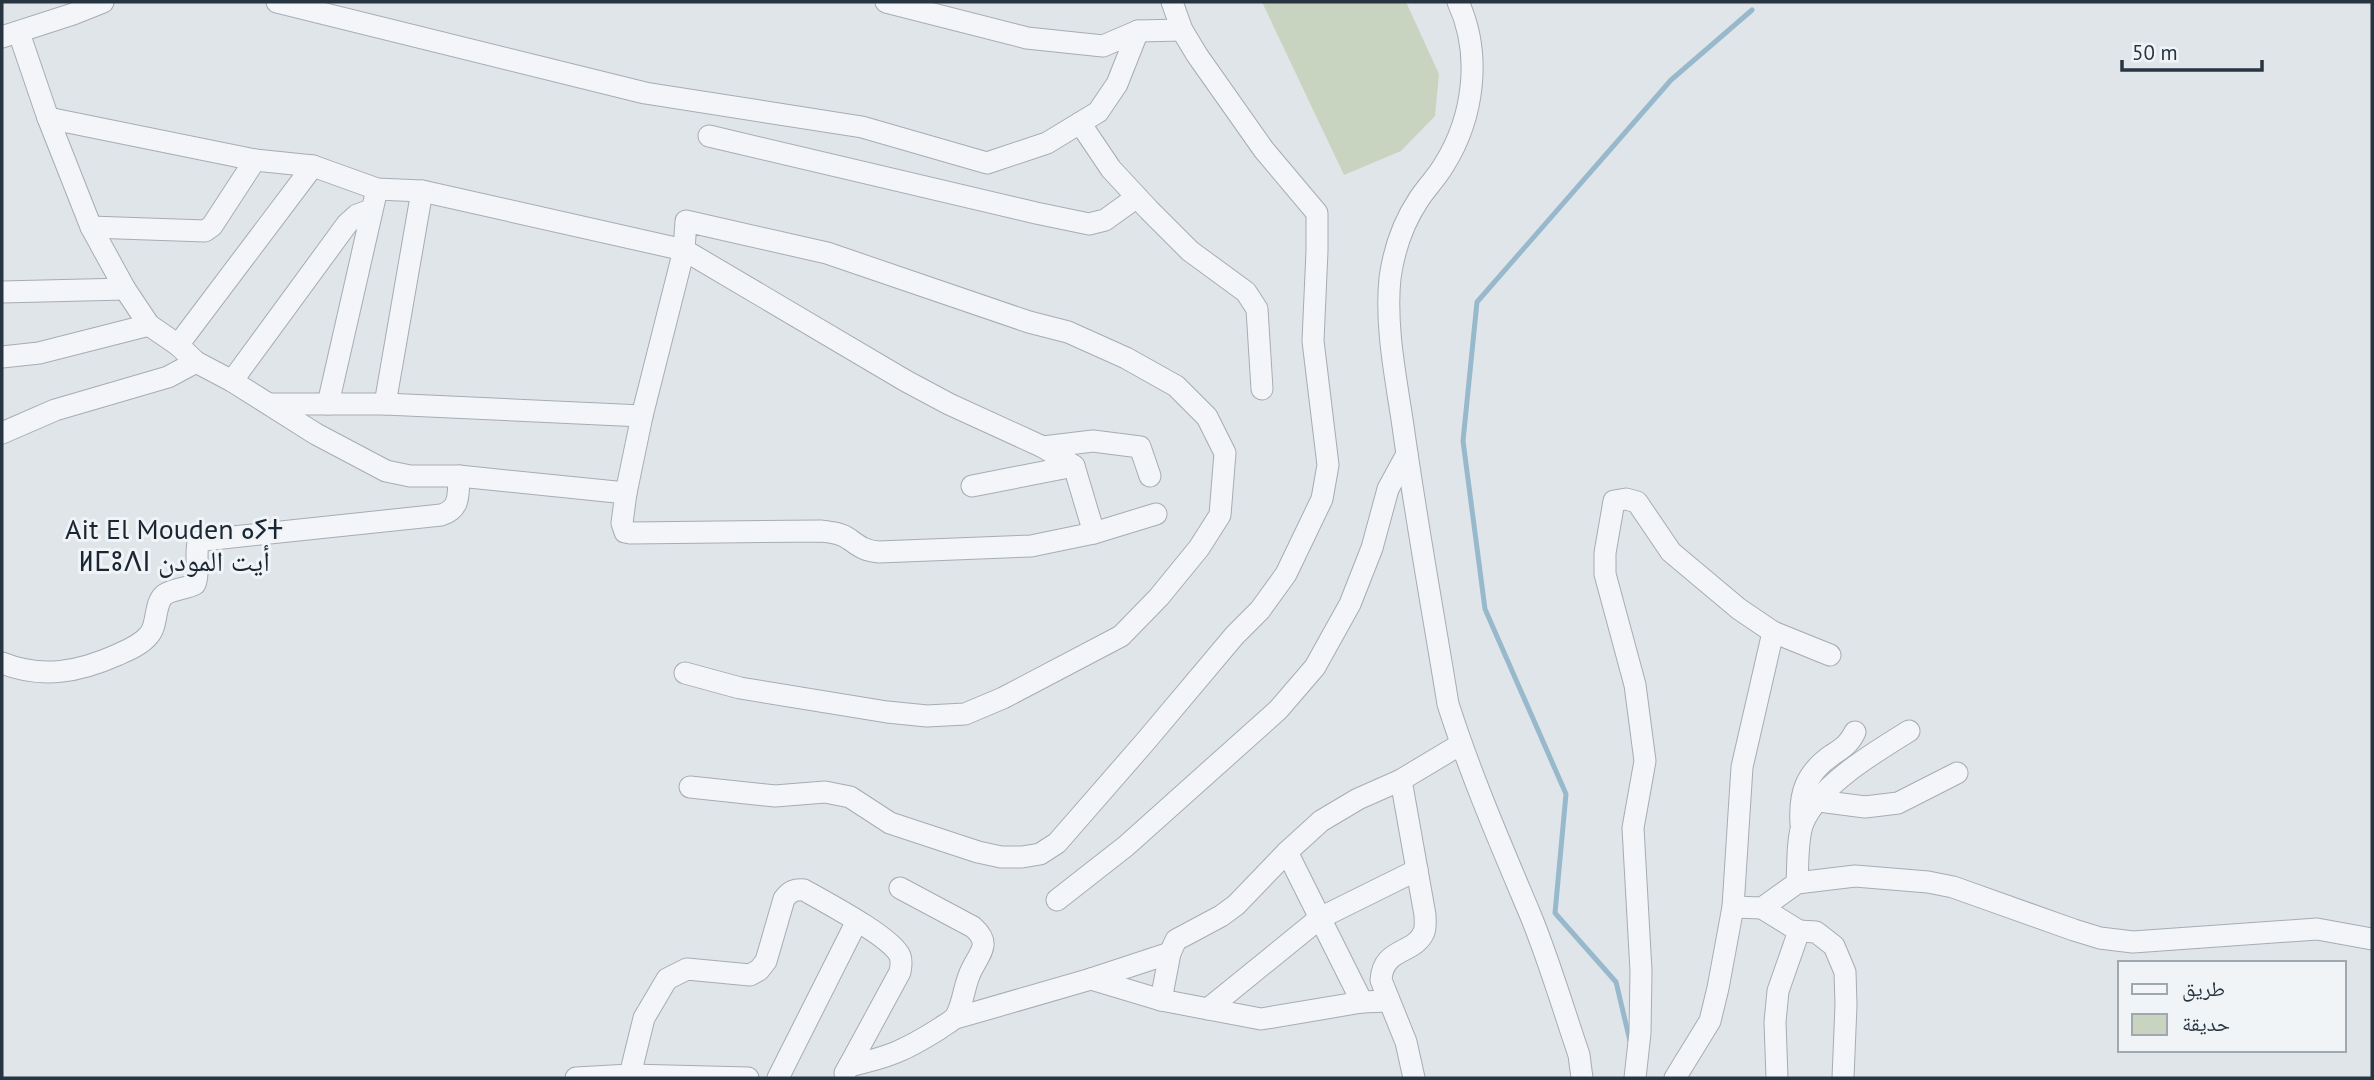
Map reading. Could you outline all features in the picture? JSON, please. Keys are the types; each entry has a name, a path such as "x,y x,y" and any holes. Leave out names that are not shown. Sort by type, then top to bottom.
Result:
{"street":[{"path":"103,2 10,35 48,118 91,227 125,289 149,325 178,345 196,362 232,381 316,434 386,471 410,477 459,476 626,493"},
{"path":"276,2 645,93 862,127 987,163 1047,143 1098,112 1117,84 1138,31"},
{"path":"886,2 1027,38 1103,46 1138,31 1182,30"},
{"path":"690,787 775,796 825,792 838,794 850,797 890,823 978,852 1011,857 1040,854 1057,843 1146,742 1235,635 1260,610 1286,574 1322,499 1328,465 1313,341 1317,213 1243,121 1197,55 1182,30 1172,2"},
{"path":"1458,2 1472,54 1471,92 1449,156 1402,229 1390,280 1395,385 1448,704 1505,858 1531,916 1579,1055 1582,1078"},
{"path":"48,118 255,160 313,166 377,188 422,191 684,250 906,381 1043,447 1074,466 1094,533"},
{"path":"1080,123 1111,169 1190,251 1246,292 1257,309 1262,389"},
{"path":"709,136 1089,224 1105,220 1137,197"},
{"path":"91,227 205,231 212,226 255,160"},
{"path":"178,345 313,166"},
{"path":"328,404 377,188"},
{"path":"385,404 422,191"},
{"path":"232,381 347,224 358,215 372,210"},
{"path":"685,673 740,688 887,712 927,716 965,714 1003,698 1121,636 1159,597 1191,558 1220,515 1225,453 1207,418 1176,386 1126,358 1068,332 1029,322 827,253 685,221 684,250 642,415 626,493 622,528 630,533 821,531 848,538 864,551 880,552 1031,546 1094,533 1156,514"},
{"path":"2,292 125,289"},
{"path":"2,357 39,353 149,325"},
{"path":"2,433 55,410 168,377 196,362"},
{"path":"269,404 385,404 642,415"},
{"path":"1043,447 1094,441 1140,447 1150,476"},
{"path":"1057,901 1126,846 1278,710 1315,667 1350,604 1372,548 1388,489 1406,454"},
{"path":"972,486 1074,466"},
{"path":"2,663 31,672 62,673 92,666 131,649 150,635 164,595 195,584 198,543 204,540 451,512 456,506 459,476"},
{"path":"1635,1078 1640,1033 1641,971 1633,828 1646,761 1635,685 1605,574 1605,553 1614,501 1626,499 1637,502 1671,552 1740,609 1773,632 1830,655"},
{"path":"1675,1078 1710,1021 1733,907 1742,767 1773,632"},
{"path":"1801,826 1809,812 1856,764 1909,731"},
{"path":"1797,883 1800,806 1805,786 1814,770 1849,744 1855,732"},
{"path":"1161,1000 1170,953 1176,940 1236,905 1321,821 1358,799 1401,780 1461,744"},
{"path":"1819,801 1865,807 1898,803 1957,773"},
{"path":"1401,780 1425,915 1424,931 1416,942 1388,959 1382,970 1381,980 1406,1042 1415,1078"},
{"path":"1287,852 1362,1002"},
{"path":"1208,1009 1320,918 1417,870"},
{"path":"1762,908 1797,883 1855,876 1953,887 2099,938 2133,942 2317,929 2372,939"},
{"path":"900,888 973,927 984,942 971,971 956,1018"},
{"path":"630,1075 644,1018 652,1000 667,979 687,969 750,975 759,970 766,961 784,899 796,889 804,890 857,921 900,955 900,972 846,1072"},
{"path":"1733,907 1762,908 1798,931 1816,932 1834,946 1845,972 1843,1078"},
{"path":"778,1078 857,921"},
{"path":"1777,1078 1775,1021 1778,992 1798,931"},
{"path":"846,1072 909,1048 956,1018 1170,953"},
{"path":"1091,979 1161,1000 1261,1019 1362,1002 1388,1001"},
{"path":"576,1078 630,1075 748,1078"}],"green space":[{"path":"1262,2 1406,2 1439,74 1435,116 1401,151 1344,175"}],"waterway":[{"path":"1630,1041 1616,982 1555,913 1566,794 1485,609 1463,441 1477,302 1671,80 1752,10"}],"district":[{"name":"Ait El Mouden ⴰⵢⵜ ⵍⵎⵓⴷⵏ أيت المودن","path":"174,544"}]}
